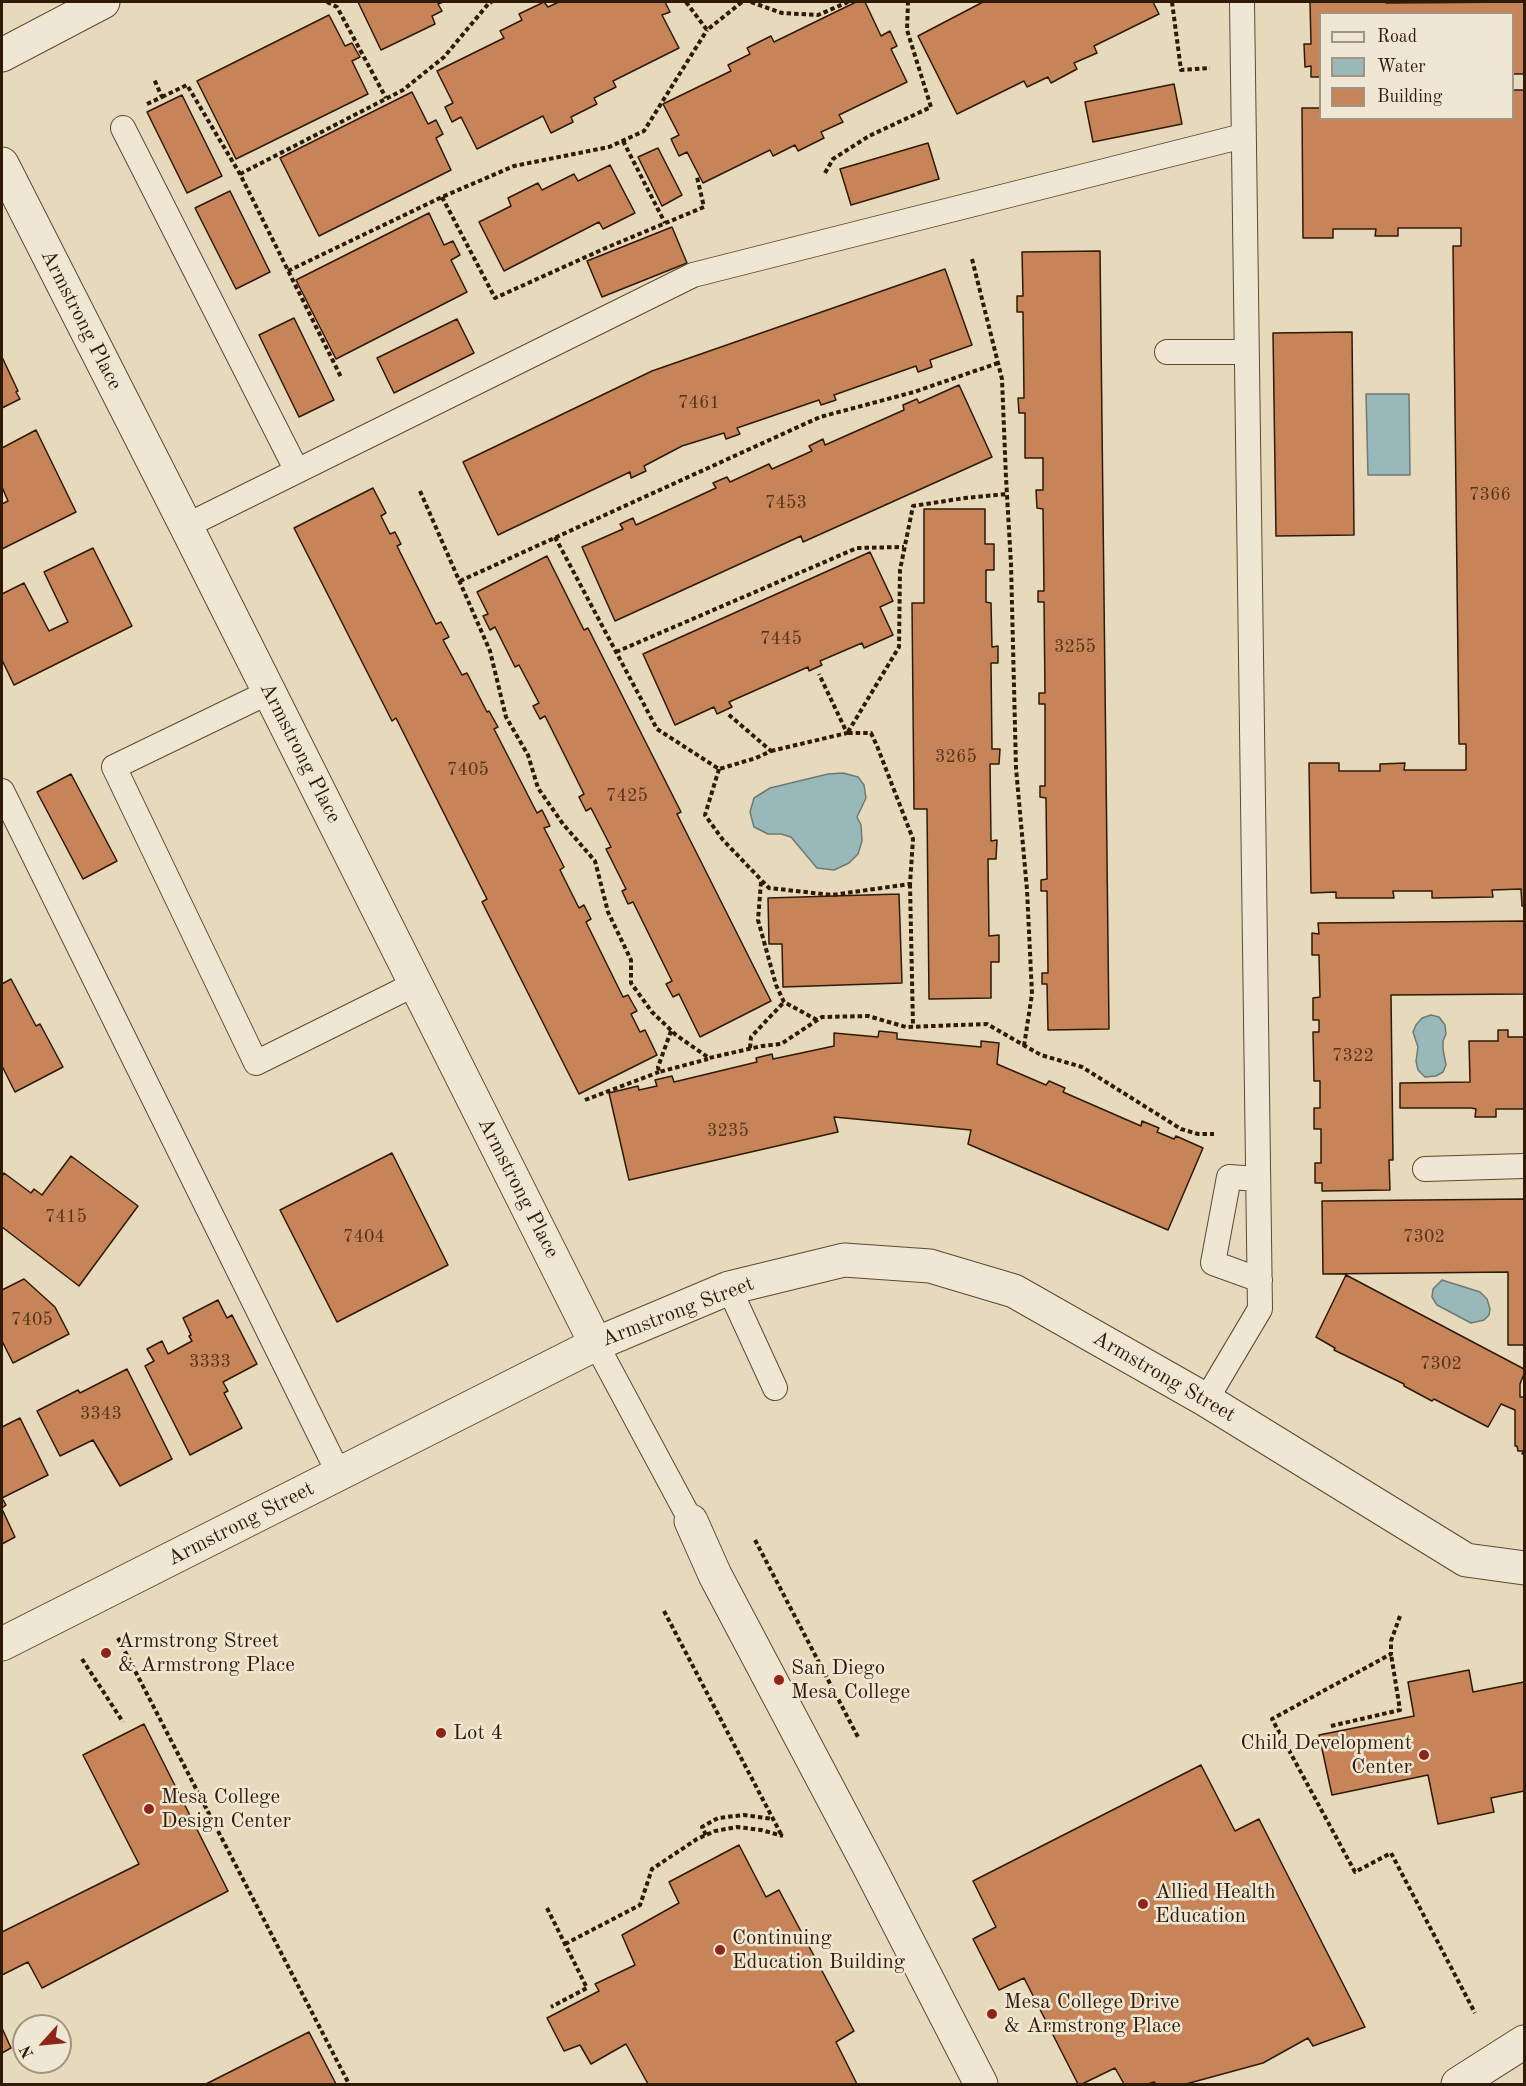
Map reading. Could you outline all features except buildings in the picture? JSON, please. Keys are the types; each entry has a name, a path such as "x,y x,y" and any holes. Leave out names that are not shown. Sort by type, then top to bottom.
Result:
{"street":[{"path":"2,55 103,2"},
{"name":"Armstrong Place","path":"2,164 596,1344"},
{"name":"Armstrong Street","path":"2,1644 596,1344 729,1288 844,1260 930,1266 1014,1291 1206,1400 1466,1560 1524,1568"},
{"path":"691,1521 716,1575 981,2085"},
{"path":"1458,2085 1524,2042"}],"lane":[{"path":"1206,1400 1260,1310 1242,2"},
{"path":"123,128 297,471"},
{"path":"186,526 693,275 1243,136"},
{"path":"1167,352 1246,352"},
{"path":"269,692 114,767 256,1063 416,984"},
{"path":"2,791 339,1474"},
{"path":"1425,1169 1524,1166"},
{"path":"1258,1179 1229,1178 1213,1263 1260,1280"},
{"path":"729,1288 775,1388"},
{"path":"596,1344 691,1521"}],"path":[{"path":"327,2 337,7 386,98"},
{"path":"240,174 403,90 444,57 492,2"},
{"path":"686,2 707,30"},
{"path":"288,271 442,197 514,166 609,147 644,131 707,30 742,2"},
{"path":"751,2 782,13 818,15 848,2"},
{"path":"825,173 833,159 869,135 931,107 907,30 908,2"},
{"path":"1172,2 1181,70 1242,65"},
{"path":"154,79 162,97"},
{"path":"138,109 187,85 240,174 341,377"},
{"path":"623,141 665,223"},
{"path":"442,197 495,298 704,207 697,177"},
{"path":"972,259 1002,380 1011,564 1016,768 1027,890 1032,994 1024,1046"},
{"path":"460,581 820,417 914,392 998,363"},
{"path":"420,491 490,651 506,717 528,755 538,788 563,824 595,861 608,912 631,960 631,983 652,1012 671,1031 709,1058"},
{"path":"847,733 899,647 900,570 913,506 1007,494"},
{"path":"555,537 657,729 719,769 771,751 847,733 872,733 913,839 909,884 913,1026"},
{"path":"616,652 857,548 904,547"},
{"path":"819,674 847,733"},
{"path":"728,714 771,751"},
{"path":"719,769 705,815 723,840 769,888 832,895 909,884"},
{"path":"761,881 758,920 776,985 784,1002 817,1020"},
{"path":"750,1048 751,1037 784,1002"},
{"path":"585,1100 659,1072 750,1048 781,1044 822,1017 868,1016 906,1027 987,1024 1041,1055 1082,1067 1181,1129 1197,1134 1214,1134"},
{"path":"659,1072 658,1067 671,1031"},
{"path":"755,1540 859,1739"},
{"path":"565,1944 640,1905 652,1869 697,1839 715,1831 737,1827 783,1836 664,1611"},
{"path":"1331,1726 1400,1710 1391,1641 1400,1616"},
{"path":"118,1638 349,2085"},
{"path":"1391,1654 1272,1719 1355,1872 1391,1853 1476,2013"},
{"path":"82,1659 123,1722"},
{"path":"706,1835 702,1827 718,1818 744,1815 773,1819"},
{"path":"547,1908 587,1988 551,2007"}],"water":[{"path":"1366,394 1409,394 1410,475 1368,475"},
{"path":"843,773 858,777 864,785 866,798 857,817 861,825 862,841 858,854 849,863 834,870 817,868 791,837 768,834 754,827 750,812 754,798 770,788 828,774"},
{"path":"1431,1015 1439,1017 1445,1025 1443,1049 1446,1065 1443,1072 1436,1076 1425,1077 1418,1070 1416,1061 1418,1047 1413,1032 1422,1018"},
{"path":"1442,1280 1480,1292 1487,1299 1489,1315 1484,1320 1471,1323 1437,1305 1432,1297 1433,1289"}],"place":[{"name":"Armstrong Street & Armstrong Place","path":"106,1653"},
{"name":"San Diego Mesa College","path":"779,1680"},
{"name":"Lot 4","path":"441,1733"},
{"name":"Child Development Center","path":"1424,1755"},
{"name":"Mesa College Design Center","path":"149,1809"},
{"name":"Allied Health Education","path":"1143,1904"},
{"name":"Continuing Education Building","path":"720,1950"},
{"name":"Mesa College Drive & Armstrong Place","path":"992,2014"}]}
